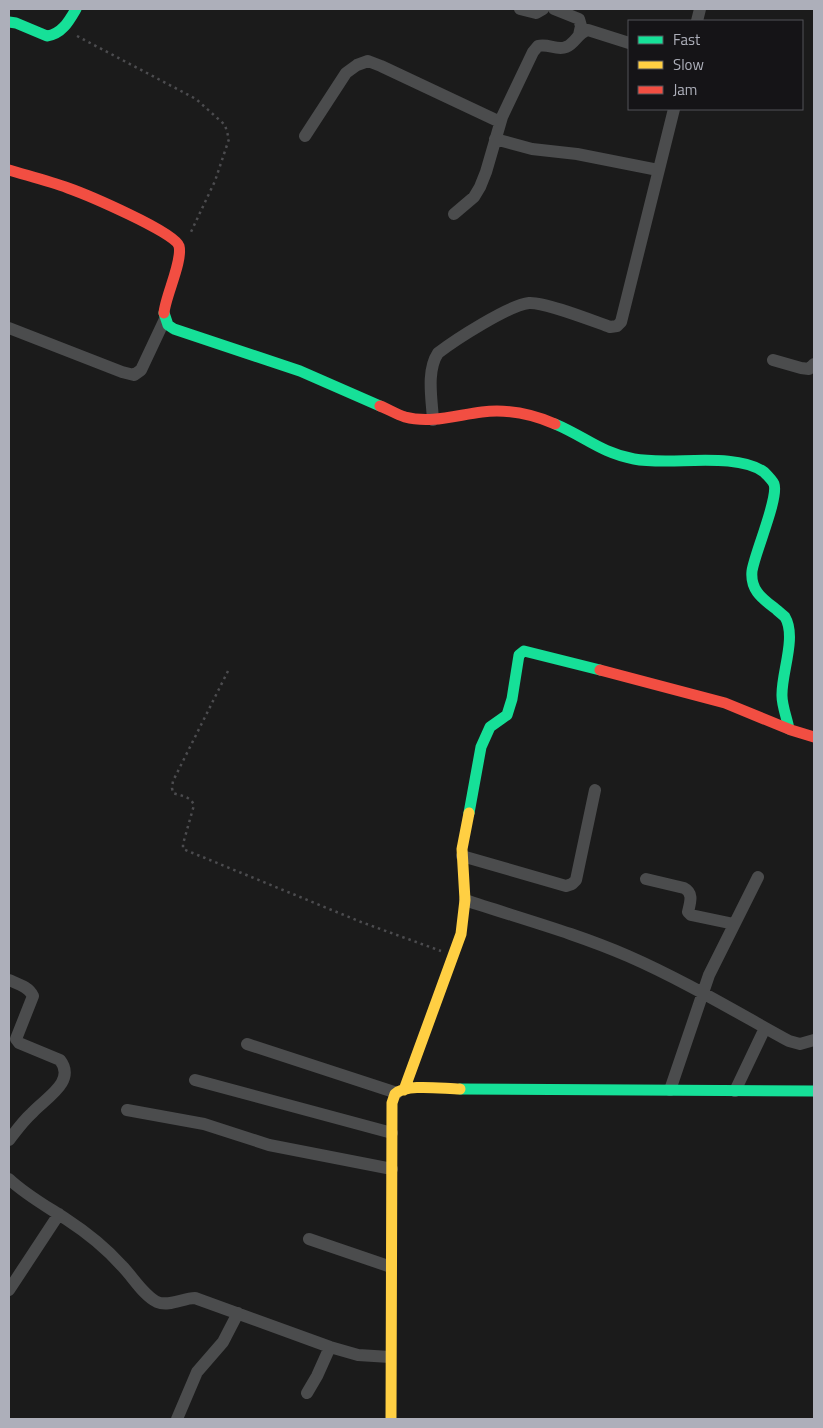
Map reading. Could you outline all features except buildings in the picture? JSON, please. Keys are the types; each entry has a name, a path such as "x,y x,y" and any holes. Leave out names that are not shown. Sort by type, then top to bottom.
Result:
{"street":[{"path":"9,22 47,36 57,34 76,9"},
{"path":"520,9 536,13 543,9"},
{"path":"554,9 579,19 581,26 579,36"},
{"path":"454,214 474,198 480,187 500,122 521,75 538,46 548,45 560,49 566,48 583,31 588,30 628,43"},
{"path":"305,136 346,73 357,65 368,61 500,122"},
{"path":"433,420 431,374 434,359 438,354 474,330 513,308 529,303 610,327 617,326 621,322 674,110"},
{"path":"495,139 537,150 577,154 658,170"},
{"path":"9,170 68,188 149,224 174,239 179,246 179,256 164,312 165,319 174,329 300,371 391,412 420,420 433,420 488,411 514,412 548,421 608,452 628,458 657,462 729,462 745,464 755,467 768,476 774,483 775,493 755,557 752,585 758,595 785,617 790,633 782,696 789,729"},
{"path":"9,328 134,375 141,370 165,319"},
{"path":"773,360 809,369 814,364"},
{"path":"391,1419 393,1096 400,1091 461,934 465,900 462,856 463,839 481,746 490,727 507,715 512,699 519,655 524,652 698,695 752,712 789,729 814,737"},
{"path":"462,856 566,886 572,884 576,880 595,790"},
{"path":"670,1090 709,976 758,877"},
{"path":"646,880 689,890 691,895 688,912 691,915 734,924"},
{"path":"465,900 585,939 627,956 790,1041 800,1044 814,1040"},
{"path":"9,980 25,987 33,996 16,1039 19,1043 60,1060 65,1066 65,1073 57,1091 32,1112 9,1140"},
{"path":"735,1091 766,1028"},
{"path":"247,1044 400,1091 814,1091"},
{"path":"194,1080 392,1133"},
{"path":"127,1110 215,1126 269,1145 392,1169"},
{"path":"9,1179 27,1194 59,1214 100,1245 122,1265 144,1291 158,1302 171,1303 195,1298 330,1347 358,1355 390,1357"},
{"path":"9,1290 59,1214"},
{"path":"309,1239 391,1267"},
{"path":"177,1419 197,1372 223,1342 238,1314"},
{"path":"307,1393 330,1347"}],"path":[{"path":"62,28 196,99 225,125 229,139 215,181 179,256"},
{"path":"228,671 173,781 173,793 187,797 194,805 183,844 184,849 361,922 454,956"}],"traffic: fast":[{"path":"9,22 47,36 61,30 76,9"},
{"path":"164,313 168,325 174,329 300,371 380,406"},
{"path":"555,424 612,453 622,456 649,461 737,462 764,472 772,481 775,491 773,501 754,562 752,578 758,594 785,617 788,625 789,645 782,696 789,729"},
{"path":"469,813 481,747 490,727 507,715 512,699 519,655 524,651 600,670"},
{"path":"460,1089 814,1091"}],"traffic: slow":[{"path":"404,1090 461,934 465,900 462,849 469,813"},
{"path":"391,1419 392,1103 395,1094 408,1089 426,1087 460,1089"}],"traffic: jam":[{"path":"9,170 61,185 92,198 147,223 174,240 179,246 180,253 164,313"},
{"path":"380,406 414,419 424,420 501,411 537,417 555,424"},
{"path":"600,670 725,703 791,730 814,737"}]}
